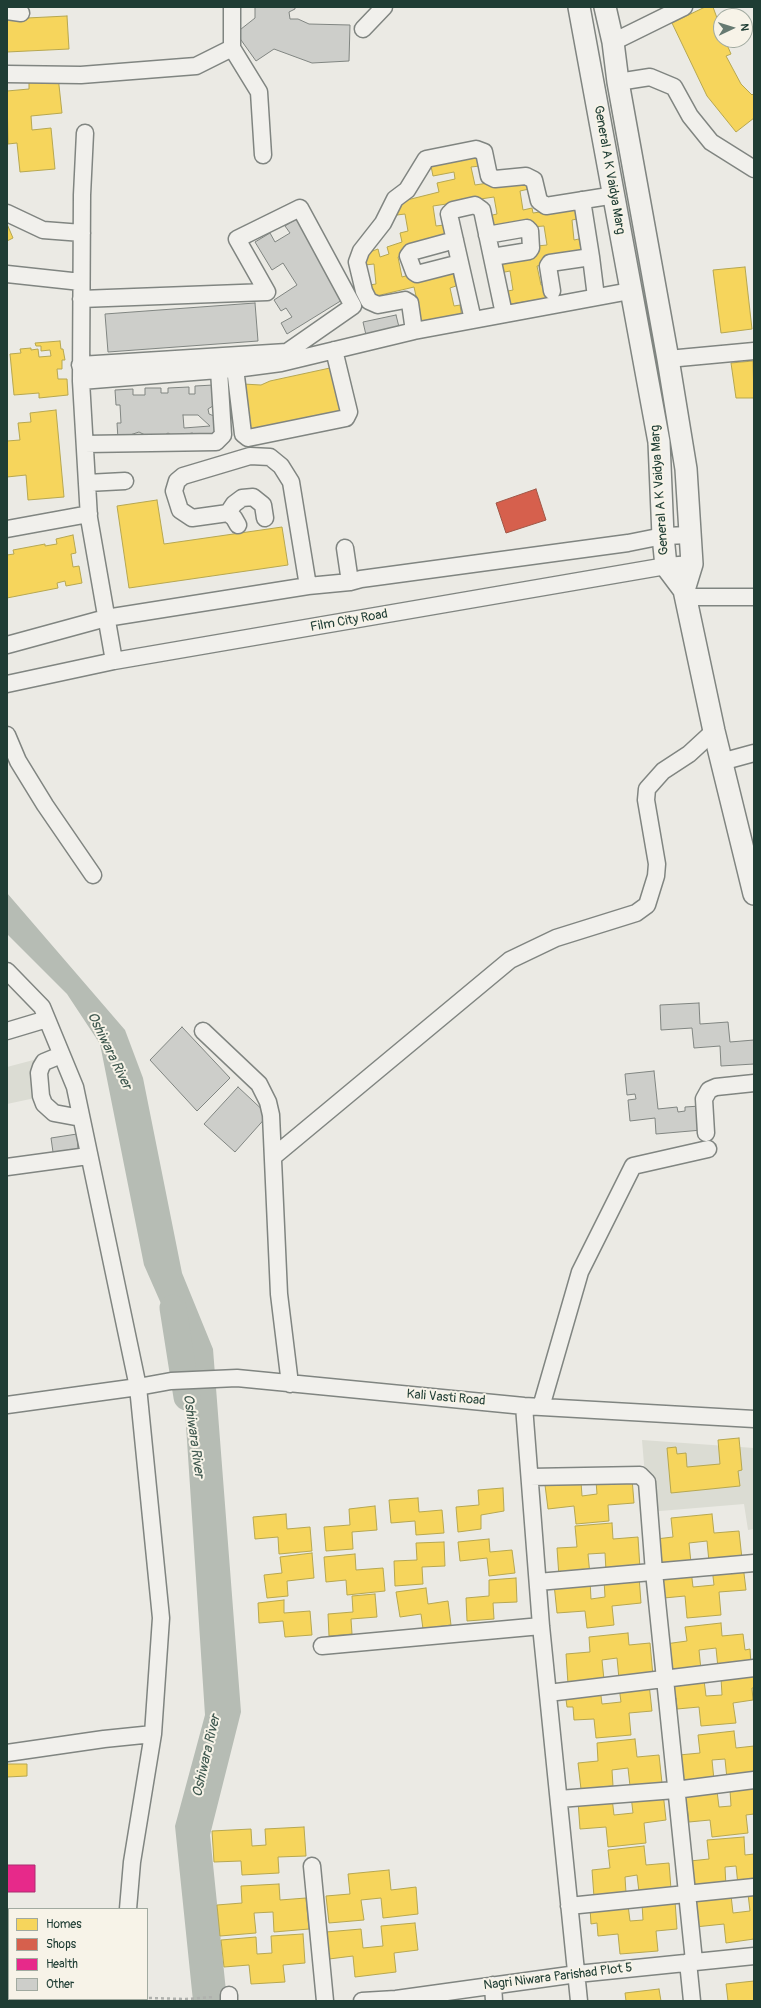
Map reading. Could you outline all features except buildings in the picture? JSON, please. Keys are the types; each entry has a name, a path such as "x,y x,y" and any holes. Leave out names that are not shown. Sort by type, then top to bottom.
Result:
{"main road":[{"name":"General A K Vaidya Marg","path":"579,7 615,195 630,291 659,442 663,536 666,566 684,594 721,762 751,870 754,894"},
{"name":"General A K Vaidya Marg","path":"605,7 613,42 618,82 668,359 686,469 692,564 684,594"}],"street":[{"path":"232,7 232,48 259,92 263,155"},
{"path":"363,29 384,7"},
{"path":"613,42 684,7"},
{"path":"7,74 81,75 196,66 232,48"},
{"path":"618,82 650,77 674,87 690,116 711,142 754,169"},
{"path":"85,133 80,373 89,514 114,661"},
{"path":"414,331 410,303 405,300 378,305 369,301 364,290 357,262 361,251 383,223 396,199 407,190 426,159 476,149 484,152 489,176 495,179 526,176 534,180 539,201 546,206 615,195"},
{"path":"582,200 596,296"},
{"path":"474,320 449,214 453,210 475,205 482,210 504,314"},
{"path":"80,373 288,352 353,306 300,208 237,239 268,292 81,299"},
{"path":"7,213 43,230 82,233"},
{"path":"487,235 527,228 530,231 531,248 529,251 492,257"},
{"path":"455,240 411,252 408,256 414,272 417,274 460,263"},
{"path":"552,291 548,266 550,263 591,257"},
{"path":"7,274 81,282"},
{"path":"80,373 227,369 281,363 414,331 596,296 630,291"},
{"path":"227,369 243,434 248,438 346,418 349,412 334,350"},
{"path":"668,359 754,351"},
{"path":"84,444 216,442 223,435 227,369"},
{"path":"265,518 263,505 253,497 242,498 234,504 233,519 192,518 180,510 174,491 177,481 183,476 250,456 270,457 281,466 291,482 308,586"},
{"path":"87,486 125,484"},
{"path":"7,529 89,514"},
{"path":"7,645 106,618 308,586 350,582 368,578 628,543 663,536 691,535"},
{"path":"345,548 350,582"},
{"name":"Film City Road","path":"7,684 114,661 666,566 692,564"},
{"path":"684,594 754,597"},
{"path":"273,1157 510,960 556,938 636,913 647,905 656,876 657,864 646,800 647,789 662,771 688,754 714,732"},
{"path":"7,735 18,761 37,792 93,875"},
{"path":"721,762 754,753"},
{"path":"7,971 42,1007 75,1087 88,1156 138,1387 161,1618 153,1734 132,1862 128,1908"},
{"path":"7,1031 47,1019"},
{"path":"203,1032 259,1084 268,1102 271,1115 278,1294 290,1384"},
{"path":"61,1055 44,1062 41,1067 39,1073 41,1096 44,1104 54,1112 81,1118"},
{"path":"706,1133 704,1099 709,1090 716,1087 754,1083"},
{"path":"541,1407 580,1272 633,1166 708,1149"},
{"path":"7,1167 88,1156"},
{"name":"Kali Vasti Road","path":"7,1405 171,1381 237,1378 524,1406 754,1419"},
{"path":"524,1406 541,1626 579,2001"},
{"path":"530,1477 640,1476 647,1482 664,1680 686,1895 691,1961 692,2001"},
{"path":"538,1582 754,1563"},
{"path":"322,1646 541,1626"},
{"path":"548,1693 754,1668"},
{"path":"7,1753 104,1739 153,1734"},
{"path":"559,1799 675,1790 754,1780"},
{"path":"312,1866 325,2001"},
{"path":"570,1906 754,1887"},
{"name":"Nagri Niwara Parishad Plot 5","path":"362,2001 493,1993 576,1974 691,1961 754,1956"}],"path":[{"path":"148,1998 186,2000 229,1998"}],"shaded area":[{"path":"41,1058 49,1095 7,1104 7,1067"},
{"path":"642,1440 754,1448 754,1529 748,1530 744,1504 648,1512"}],"water":[{"path":"7,893 125,1030 143,1078 182,1273 213,1349 241,1712 210,1835 227,2001 193,2001 175,1826 205,1715 181,1349 144,1265 100,1044 67,994 7,934"}],"waterway":[{"name":"Oshiwara River","path":"173,1308 187,1397"}]}
